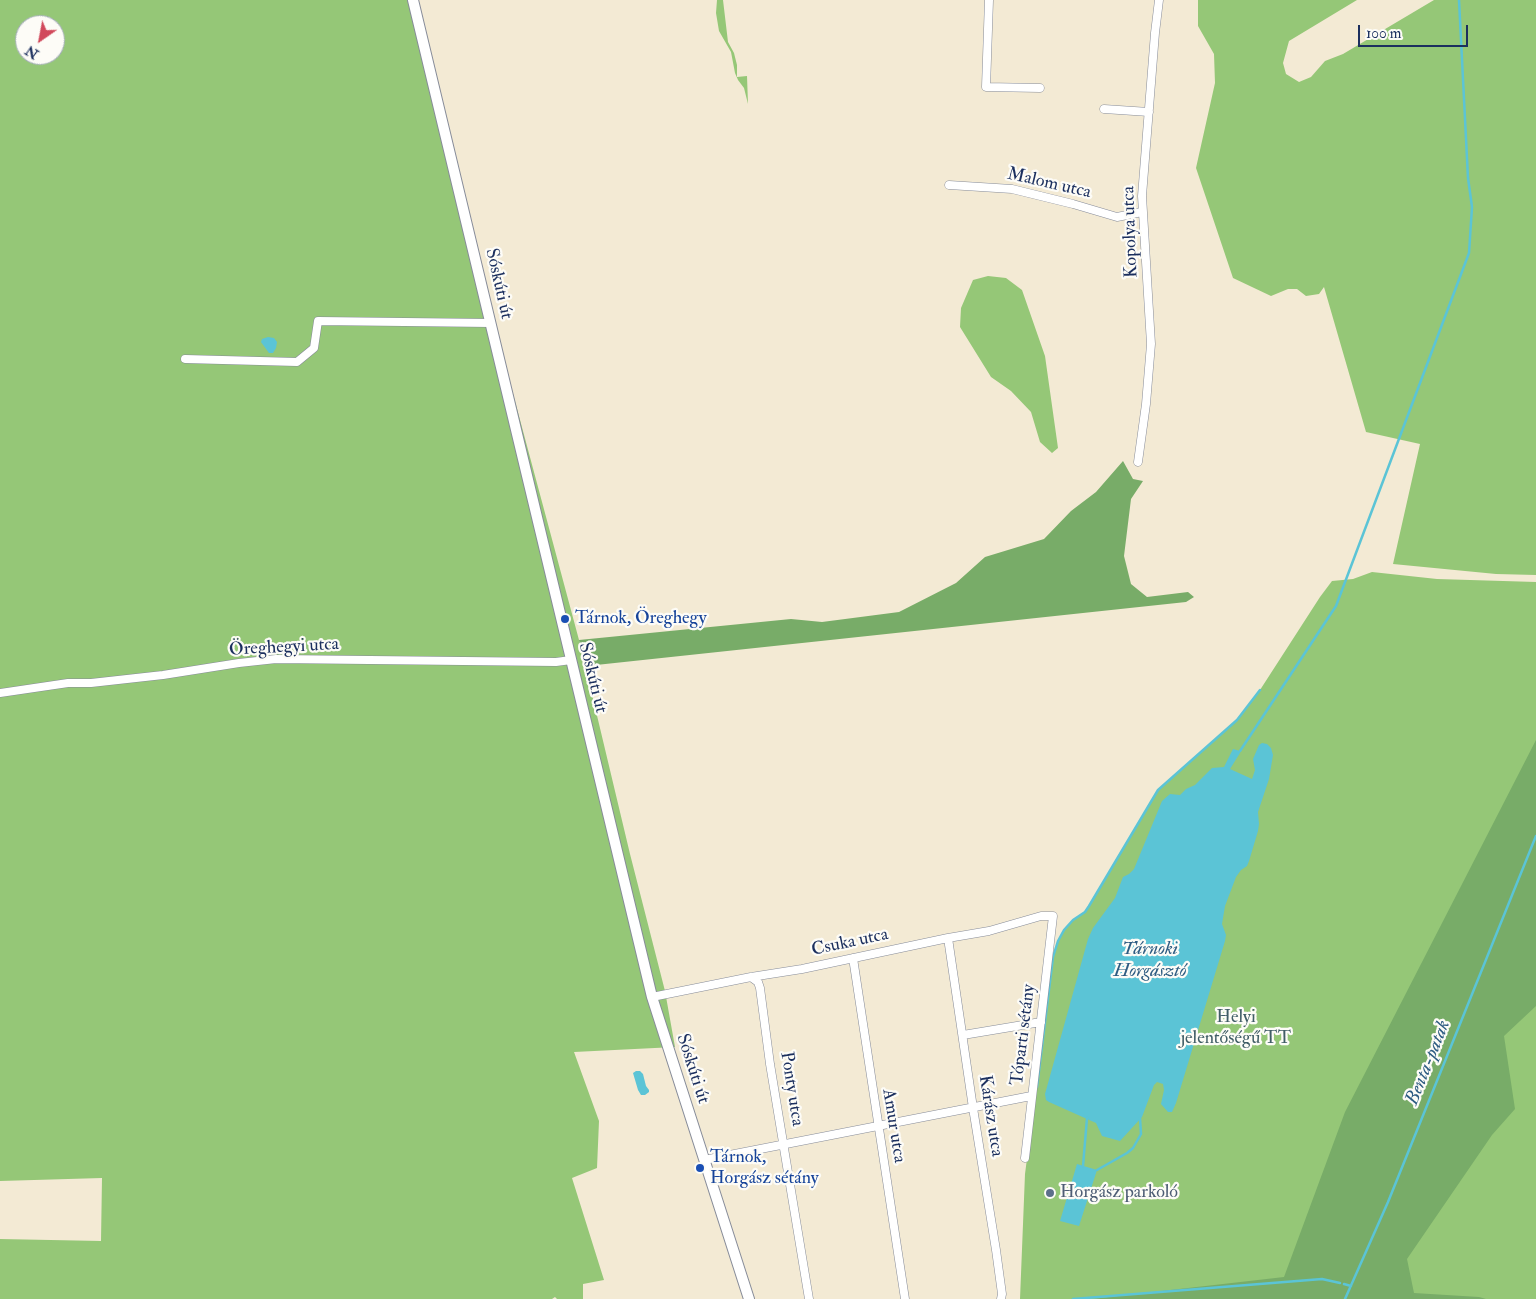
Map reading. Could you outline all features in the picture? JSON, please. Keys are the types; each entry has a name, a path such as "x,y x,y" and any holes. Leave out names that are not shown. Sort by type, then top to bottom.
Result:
{"main road":[{"name":"Sóskúti út","path":"413,0 652,997 749,1299"}],"street":[{"path":"989,0 986,87 1040,88"},
{"name":"Kopolya utca","path":"1138,462 1146,404 1151,344 1142,212 1160,0"},
{"path":"1104,109 1149,112"},
{"name":"Malom utca","path":"949,185 1012,189 1117,216 1142,212"},
{"path":"184,359 296,362 314,348 318,321 491,323"},
{"name":"Öreghegyi utca","path":"0,693 68,683 91,683 154,676 276,659 546,662 571,660"},
{"name":"Csuka utca","path":"652,997 1004,928 1041,916 1053,916"},
{"name":"Tóparti sétány","path":"1025,1158 1053,916"},
{"name":"Kárász utca","path":"948,938 996,1250 1001,1299"},
{"name":"Amur utca","path":"853,958 905,1299"},
{"name":"Ponty utca","path":"751,977 758,982 760,988 770,1064 809,1299"},
{"path":"963,1035 1041,1022"},
{"path":"704,1160 1031,1096"}],"green space":[{"path":"0,0 417,0 497,334 579,640 665,991 675,1047 574,1052 599,1121 597,1168 572,1178 604,1280 583,1284 583,1299 557,1299 555,1297 552,1299 0,1299 0,1239 101,1241 102,1178 0,1181"},
{"path":"717,0 723,0 728,42 734,53 737,77 747,76 748,104 744,88 738,80 735,73 731,52 719,31 716,13"},
{"path":"1198,0 1357,0 1289,41 1283,63 1286,74 1299,82 1311,77 1325,61 1343,54 1434,0 1536,0 1536,575 1496,574 1393,564 1420,444 1366,432 1324,287 1319,294 1306,296 1297,289 1288,289 1271,296 1233,278 1196,168 1215,83 1214,54 1198,26"},
{"path":"988,276 1006,278 1022,290 1045,356 1058,448 1052,453 1040,442 1031,412 1011,391 991,377 960,327 961,308 973,280"},
{"path":"1123,461 1133,479 1143,481 1131,499 1124,556 1131,584 1147,597 1188,592 1194,597 1186,602 596,665 586,674 579,640 791,619 822,622 899,612 956,583 985,557 1044,539 1071,511 1096,492"},
{"name":"Helyi jelentőségű TT","path":"1372,572 1437,579 1536,582 1536,796 1332,1299 1020,1299 1025,1174 1053,957 1058,941 1064,930 1073,920 1085,912 1089,906 1158,790 1237,720 1260,690 1332,581 1353,579"},
{"path":"1536,740 1536,1006 1504,1036 1515,1109 1492,1135 1407,1259 1414,1293 1486,1299 1092,1299 1284,1277 1345,1112"},
{"path":"1536,871 1536,1299 1359,1299"}],"water":[{"path":"274,338 277,342 273,353 269,353 261,342 262,339"},
{"name":"Tárnoki Horgásztó","path":"1262,743 1267,744 1271,748 1273,755 1269,779 1258,812 1258,831 1247,866 1236,877 1225,906 1222,924 1226,935 1225,941 1176,1103 1172,1112 1168,1112 1161,1104 1164,1090 1163,1084 1157,1082 1154,1085 1142,1117 1120,1141 1102,1136 1096,1123 1049,1102 1046,1100 1045,1094 1088,939 1093,928 1115,898 1123,877 1134,869 1162,801 1170,794 1180,795 1186,789 1195,785 1212,768 1224,767 1233,749 1240,751 1240,753 1230,769 1252,779 1255,770 1253,759 1259,745"},
{"path":"640,1071 643,1074 649,1090 645,1095 641,1095 638,1090 633,1073"},
{"path":"1077,1164 1097,1170 1079,1226 1060,1221"}],"waterway":[{"path":"1240,751 1336,606 1469,253 1472,207 1468,178 1459,0"},
{"path":"1037,1087 1053,957 1064,930 1073,920 1085,912 1158,790 1237,720 1260,690"},
{"name":"Benta-patak","path":"1345,1299 1388,1202 1536,836"},
{"path":"1083,1166 1087,1118"},
{"path":"1097,1170 1133,1148 1141,1134 1140,1118"},
{"path":"1073,1299 1322,1279 1340,1283"},
{"name":"Benta-patak","path":"1344,1284 1351,1286"}],"place":[{"name":"Tárnok, Öreghegy","path":"565,619"},
{"name":"Tárnok, Horgász sétány","path":"700,1168"},
{"name":"Horgász parkoló","path":"1050,1193"}]}
